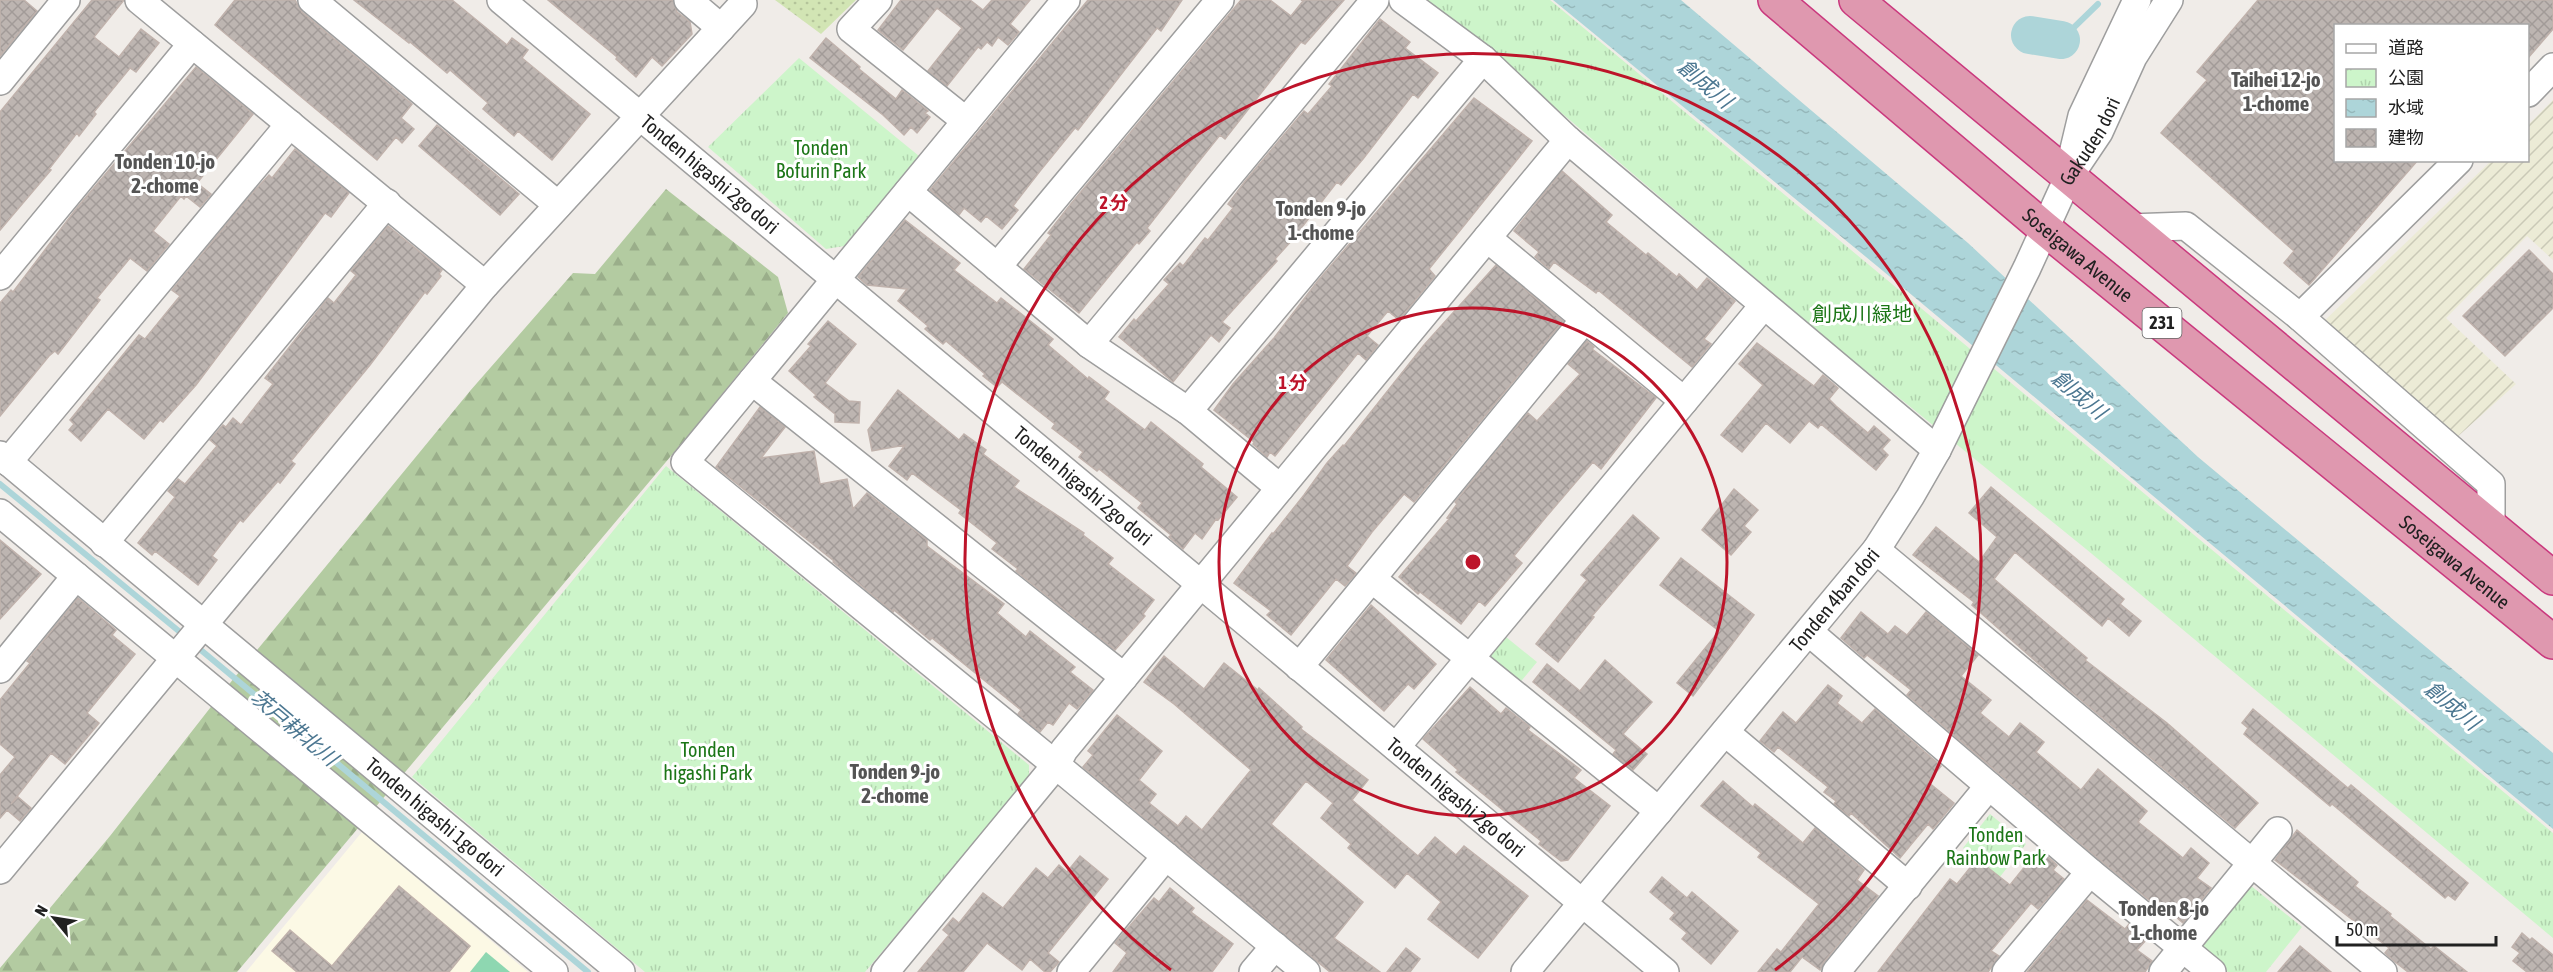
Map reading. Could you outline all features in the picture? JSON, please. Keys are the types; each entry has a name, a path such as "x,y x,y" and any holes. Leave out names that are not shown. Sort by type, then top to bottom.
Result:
{"highway":[{"name":"Soseigawa Avenue","path":"1775,0 2044,228 2553,642"},
{"name":"231","path":"1856,0 2553,578"}],"street":[{"path":"0,81 66,0"},
{"path":"139,0 485,285"},
{"path":"312,0 558,205"},
{"name":"Tonden higashi 2go dori","path":"501,0 1665,972"},
{"path":"688,0 721,28"},
{"path":"878,0 851,29 966,121"},
{"path":"1066,0 685,462 1306,972"},
{"path":"997,267 1220,0"},
{"path":"1089,344 1375,0"},
{"path":"1403,0 1483,59 1568,140 1937,450"},
{"name":"Gakuden dori","path":"2068,178 2082,116 2137,0"},
{"name":"Gakuden dori","path":"2068,178 2099,132 2133,57 2169,0"},
{"path":"0,870 485,285 743,4"},
{"path":"0,276 192,44"},
{"path":"1188,411 1483,59"},
{"path":"2529,92 2553,67"},
{"path":"4,458 290,124"},
{"path":"885,972 1056,765 1064,750 1568,140"},
{"path":"2300,317 2457,162"},
{"name":"Tonden 4ban dori","path":"1525,972 1876,550 1937,450 2023,277 2068,178"},
{"path":"908,192 1089,344 1188,411 1280,489"},
{"path":"104,543 387,203"},
{"path":"2130,228 2186,226 2300,317 2491,484 2492,528"},
{"path":"1487,238 1684,401"},
{"path":"1396,747 1764,305"},
{"path":"1299,667 1585,319"},
{"path":"752,381 1124,677"},
{"name":"Tonden higashi 1go dori","path":"4,458 104,543 191,641 554,972"},
{"name":"Tonden higashi 1go dori","path":"0,513 76,576 191,641 621,972"},
{"path":"1876,550 2384,972"},
{"path":"0,669 76,576"},
{"path":"1372,579 1659,811"},
{"path":"1809,632 2090,872 2212,972"},
{"path":"1725,732 1908,886"},
{"path":"1836,972 1989,786"},
{"path":"2163,972 2278,831"},
{"path":"1071,972 1166,856"},
{"path":"2006,972 2090,872"},
{"path":"1253,972 1275,946"}],"shaded area":[{"path":"362,832 528,972 246,972"}],"green space":[{"path":"775,0 856,0 821,34"},
{"name":"創成川緑地","path":"1425,0 1550,0 2553,833 2553,938 2086,549 1829,341 1518,76"},
{"name":"Tonden Bofurin Park","path":"799,58 919,156 844,246 826,249 708,147"},
{"path":"2553,100 2553,260 2527,236 2446,318 2516,384 2455,439 2320,325 2490,162 2529,162 2529,124"},
{"path":"666,189 778,277 788,313 697,425 237,972 0,972 0,968 110,836 221,694 470,391 573,273 595,274"},
{"name":"Tonden higashi Park","path":"666,466 1029,765 1029,777 865,972 645,972 412,777"},
{"path":"1506,637 1537,662 1518,685 1486,659"},
{"name":"Tonden Rainbow Park","path":"1990,814 2026,844 1999,878 1963,848"},
{"path":"2250,885 2302,927 2266,972 2228,972 2199,947"},
{"path":"486,952 510,972 470,972"}],"water":[{"name":"創成川","path":"1553,0 1681,0 1968,243 2198,457 2553,753 2553,829 1877,266"}],"building":[{"path":"0,0 24,0 37,11 0,56"},
{"path":"92,0 124,0 94,37 119,57 141,29 159,43 136,72 130,68 94,112 96,114 79,136 77,133 49,169 51,170 0,230 0,112"},
{"path":"235,0 295,0 302,12 412,104 401,118 414,129 402,143 396,137 377,160 215,25"},
{"path":"354,0 452,0 507,45 512,38 528,50 522,58 590,114 552,160 518,131 514,136 483,109 488,103 450,70 447,73"},
{"path":"548,0 673,0 677,12 690,22 692,34 662,66 652,57 636,77 616,59 617,57"},
{"path":"901,0 970,0 983,10 992,0 1030,0 1010,24 1019,32 1008,45 998,37 992,46 987,42 981,49 978,47 947,86 928,71 962,28 937,8 903,50 878,30"},
{"path":"1088,0 1182,0 1161,31 1157,28 1078,130 1075,128 1040,171 1013,206 1018,210 1002,229 986,216 981,222 964,208 959,215 930,190"},
{"path":"1241,0 1270,0 1291,16 1303,1 1301,0 1344,0 1305,44 1301,42 1225,139 1220,135 1147,228 1150,231 1139,244 1137,242 1079,313 1024,269 1051,235 1048,233 1070,205"},
{"path":"2258,0 2553,0 2553,29 2529,57 2529,24 2334,24 2334,162 2416,162 2309,285 2284,263 2294,251 2161,133 2207,80 2197,72"},
{"path":"1380,19 1410,42 1405,48 1438,73 1418,98 1413,94 1363,159 1341,185 1337,182 1303,228 1275,259 1277,261 1222,322 1230,328 1219,342 1211,335 1173,382 1119,337 1169,284 1164,280 1180,263 1183,266 1205,238 1208,240 1233,208 1228,204 1246,180 1304,111 1308,114 1332,86 1329,84"},
{"path":"826,38 896,99 902,90 928,111 925,113 930,117 917,133 911,127 904,135 883,115 810,58"},
{"path":"196,67 253,114 197,183 211,194 200,207 186,196 184,199 181,196 153,231 169,244 147,271 130,258 97,298 100,300 58,354 55,351 49,356 0,416 0,303 11,290 13,292 76,209"},
{"path":"1474,98 1532,141 1429,269 1435,276 1399,320 1388,311 1367,336 1378,345 1366,360 1358,353 1275,456 1270,452 1267,457 1253,444 1254,442 1214,410 1317,282"},
{"path":"437,125 519,194 500,215 419,146"},
{"path":"295,149 349,193 331,217 325,213 196,385 163,422 160,420 144,439 108,409 81,441 69,430 74,424 70,420 139,335 145,339 180,296 172,290 256,189 269,175 272,178"},
{"path":"1562,171 1612,215 1606,222 1646,255 1648,253 1677,277 1679,274 1697,290 1707,278 1735,301 1704,339 1711,344 1692,367 1598,290 1596,293 1554,262 1549,269 1535,257 1539,252 1514,231"},
{"path":"905,220 960,263 954,270 997,303 1001,298 1053,339 1048,345 1088,379 1089,377 1109,392 1104,399 1145,430 1151,422 1203,464 1201,467 1237,497 1218,520 1216,519 1202,539 1195,533 1183,549 1169,537 1171,535 1138,508 1142,503 1099,469 1097,471 1079,457 1083,452 1052,428 1055,424 1002,382 997,387 946,341 943,344 925,329 928,326 898,301 907,289 867,285 858,277"},
{"path":"388,226 442,270 439,274 441,276 427,294 425,292 370,365 291,461 295,464 280,483 278,481 243,522 240,520 212,556 217,560 198,585 155,551 152,555 138,543 175,497 168,491 178,479 185,484 217,446 210,440 223,425 226,427 233,418 241,425 273,384 265,378 328,298 334,303 356,275 351,271"},
{"path":"2529,250 2553,274 2553,308 2505,356 2463,316"},
{"path":"1496,265 1563,321 1414,502 1404,494 1372,532 1347,566 1356,573 1345,586 1336,579 1291,635 1267,615 1271,611 1234,583 1327,463 1344,446 1424,345"},
{"path":"828,321 856,344 825,383 849,401 860,402 859,423 835,422 835,414 814,397 816,395 789,371 811,346 808,344"},
{"path":"1587,341 1594,347 1592,349 1656,398 1601,469 1593,462 1546,517 1514,556 1522,563 1485,606 1479,601 1461,624 1420,592 1418,594 1399,577 1449,519 1447,518 1457,504 1455,502 1528,413 1537,421 1580,374 1568,364"},
{"path":"1757,343 1814,386 1823,375 1838,388 1829,399 1836,406 1868,433 1874,426 1890,440 1882,449 1888,455 1876,470 1821,424 1818,428 1809,421 1790,443 1766,423 1742,452 1721,435 1763,385 1739,364"},
{"path":"898,390 959,440 964,434 986,450 983,454 1019,481 1014,487 1084,533 1083,535 1113,558 1108,564 1154,600 1143,614 1145,616 1115,650 1016,571 1018,569 992,549 997,543 959,513 961,510 912,473 907,480 889,466 905,445 872,451 868,430"},
{"path":"760,407 785,427 761,458 814,451 820,484 847,479 853,509 867,493 927,540 927,546 1004,604 997,613 1026,637 1030,631 1075,667 1070,672 1093,690 1077,709 1069,703 1053,725 1048,722 1040,732 1018,714 1021,710 932,638 930,640 894,610 893,612 834,561 716,467"},
{"path":"1991,487 2124,599 2120,604 2141,621 2129,636 2108,618 2102,626 2015,552 1994,579 2087,658 2085,660 2167,723 2258,803 2235,828 2057,680 1972,605 1974,602 1913,555 1936,527 1979,562 1997,537 1969,513"},
{"path":"1734,489 1758,510 1744,526 1751,532 1731,555 1702,530"},
{"path":"1633,515 1659,538 1592,616 1594,617 1558,662 1536,644 1587,580 1581,575"},
{"path":"0,540 41,574 0,619"},
{"path":"1681,558 1754,615 1693,696 1677,683 1719,631 1660,585"},
{"path":"78,598 116,630 112,635 135,654 87,713 99,723 65,764 51,753 11,804 18,797 31,808 20,821 7,810 0,818 0,775 15,757 0,744 0,700 30,663 27,661"},
{"path":"1371,605 1436,664 1414,689 1408,684 1384,711 1326,660"},
{"path":"1861,612 1888,634 1895,626 1907,635 1926,612 1978,655 1961,676 1991,700 1980,713 2009,737 2020,723 2044,742 2036,752 2081,790 2098,769 2147,811 2138,822 2183,858 2191,848 2209,863 2197,878 2211,888 2183,923 2155,899 2153,903 2100,860 1907,695 1911,690 1867,655 1864,658 1841,638"},
{"path":"1164,656 1204,689 1224,663 1258,690 1259,688 1302,727 1301,729 1368,780 1352,800 1418,856 1435,837 1456,855 1464,846 1528,896 1478,958 1428,919 1441,902 1407,873 1395,888 1348,848 1351,844 1321,818 1333,803 1306,781 1271,824 1363,902 1334,938 1380,972 1330,972 1083,767 1093,755 1088,751 1117,715 1162,751 1139,780 1156,794 1149,803 1178,826 1186,816 1202,830 1251,770 1174,704 1144,682"},
{"path":"1605,660 1652,702 1623,734 1647,754 1633,770 1613,754 1616,750 1533,682 1547,664 1580,691"},
{"path":"1828,685 1842,696 1837,703 1862,723 1875,709 1941,766 1928,782 1954,803 1933,829 1928,824 1900,858 1851,813 1849,816 1834,804 1836,801 1824,792 1828,787 1778,747 1774,752 1760,741 1783,712 1796,723"},
{"path":"1470,687 1501,714 1506,708 1530,727 1528,730 1581,770 1574,778 1610,806 1568,860 1561,861 1539,844 1541,841 1456,772 1458,770 1423,739"},
{"path":"2253,709 2348,788 2351,785 2468,883 2455,900 2448,895 2445,898 2244,734 2248,728 2242,723"},
{"path":"1723,781 1753,807 1755,804 1803,843 1815,828 1864,870 1857,880 1878,896 1820,970 1802,957 1790,972 1758,972 1777,949 1781,952 1819,904 1758,857 1761,853 1701,806"},
{"path":"2297,830 2358,882 2355,886 2391,914 2390,916 2431,949 2434,946 2467,972 2408,972 2394,961 2385,953 2389,948 2275,860"},
{"path":"2039,849 2057,865 2053,870 2064,879 2038,909 2031,903 1991,951 1999,956 1988,972 1878,972 1950,879 1957,884 1977,859 2010,885"},
{"path":"1080,856 1108,879 1048,953 1059,962 1050,972 1045,972 1030,959 1022,970 987,943 963,972 918,972 949,935 943,930 953,918 959,923 983,893 1003,908 1036,868 1048,878 1059,865 1067,872"},
{"path":"1662,877 1687,898 1692,892 1738,931 1711,964 1682,939 1687,933 1670,919 1675,913 1650,892"},
{"path":"399,886 470,946 449,972 297,972 272,951 290,930 332,966"},
{"path":"1170,888 1194,908 1191,912 1233,944 1212,972 1113,972 1127,953 1115,943 1154,898 1159,902"},
{"path":"2087,900 2125,929 2129,924 2147,939 2137,950 2152,961 2145,972 2027,972"},
{"path":"2522,933 2553,955 2553,972 2527,972 2513,961 2520,953 2512,947"},
{"path":"2300,946 2331,972 2278,972"},
{"path":"1406,948 1420,959 1410,972 1387,972"}],"waterway":[{"path":"2061,40 2098,4"},
{"path":"2030,35 2061,40"},
{"name":"茨戸耕北川","path":"0,484 186,637"},
{"name":"茨戸耕北川","path":"196,646 588,972"}],"district":[{"name":"Taihei 12-jo 1-chome","path":"2276,92"},
{"name":"Tonden 10-jo 2-chome","path":"165,174"},
{"name":"Tonden 9-jo 1-chome","path":"1321,221"},
{"name":"Tonden 9-jo 2-chome","path":"895,784"},
{"name":"Tonden 8-jo 1-chome","path":"2164,921"}]}
